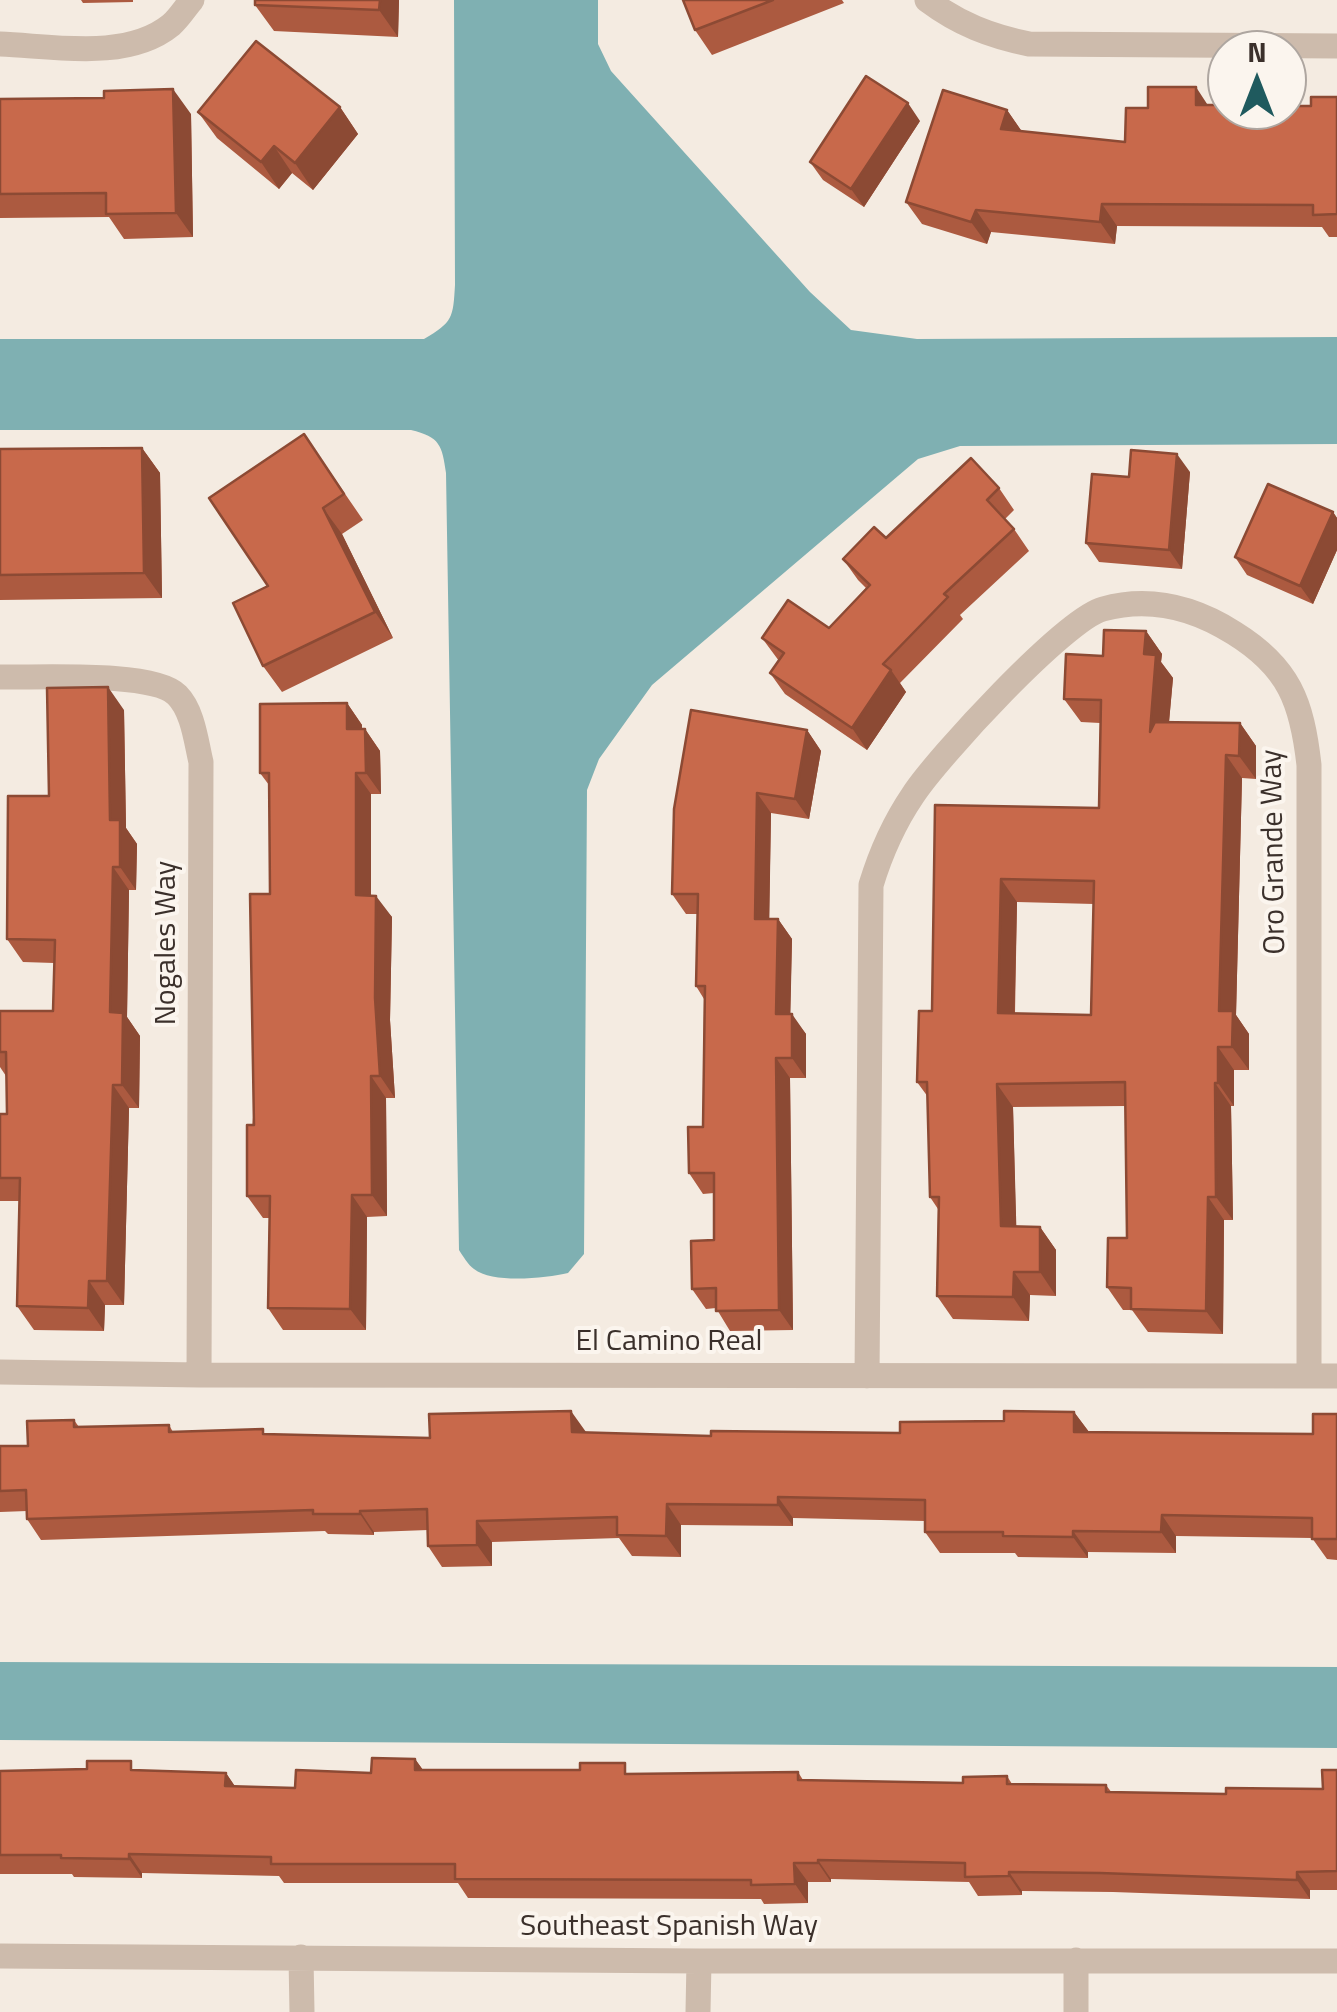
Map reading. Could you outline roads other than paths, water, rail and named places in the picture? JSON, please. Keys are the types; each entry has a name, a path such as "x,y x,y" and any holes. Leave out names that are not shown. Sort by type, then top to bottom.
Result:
{"street":[{"path":"0,44 106,48 147,40 173,24 192,0"},
{"path":"927,0 990,36 1028,44 1337,46"},
{"name":"Oro Grande Way","path":"867,1376 871,884 882,848 914,793 972,725 1038,658 1098,610 1146,600 1207,616 1264,652 1292,688 1304,722 1309,765 1309,1376"},
{"name":"Nogales Way","path":"0,677 154,682 177,695 191,721 200,762 199,1376"},
{"name":"El Camino Real","path":"0,1372 199,1376 1337,1376"},
{"name":"Southeast Spanish Way","path":"0,1956 698,1962 1337,1961"},
{"path":"301,1956 302,2012"},
{"path":"1076,1960 1076,2012"},
{"path":"698,1962 698,2012"}],"water":[{"path":"454,0 598,0 598,44 611,71 810,292 851,330 917,339 1337,337 1337,444 960,446 918,459 652,685 599,759 587,790 584,1254 568,1273 534,1278 483,1274 459,1250 446,473 438,444 411,430 0,430 0,339 424,339 441,328 452,312 455,285"},
{"path":"0,1662 1337,1667 1337,1748 0,1740"}]}
